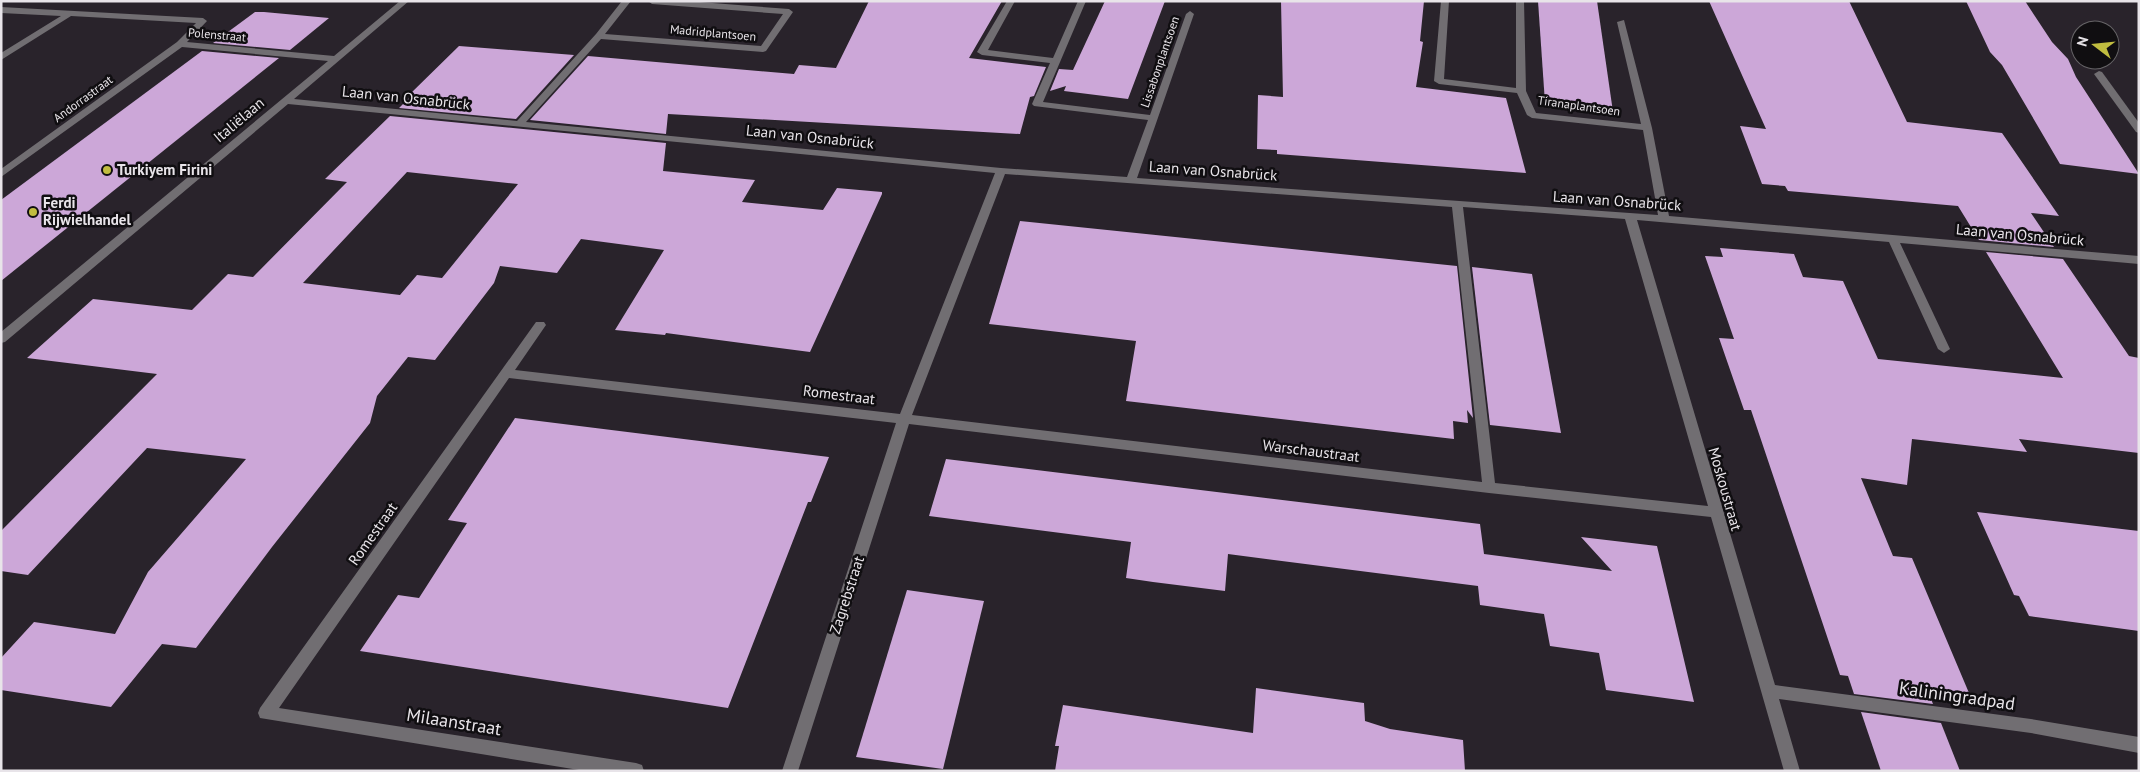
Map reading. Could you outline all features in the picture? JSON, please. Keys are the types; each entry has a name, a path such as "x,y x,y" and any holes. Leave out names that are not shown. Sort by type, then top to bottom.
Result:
{"street":[{"name":"Italiëlaan","path":"1,338 405,1"},
{"path":"519,124 599,36 627,1"},
{"name":"Madridplantsoen","path":"599,36 763,49 789,12 652,1"},
{"path":"1011,1 982,52 1054,61"},
{"name":"Lissabonplantsoen","path":"1082,1 1054,61 1037,104 1154,118"},
{"name":"Tiranaplantsoen","path":"1445,1 1439,81 1521,92"},
{"name":"Tiranaplantsoen","path":"1520,1 1521,92 1532,114 1646,128"},
{"name":"Polenstraat","path":"1,10 203,21 180,44"},
{"name":"Lissabonplantsoen","path":"1131,181 1190,14"},
{"path":"1,56 68,15"},
{"name":"Tiranaplantsoen","path":"1621,22 1646,128 1664,219"},
{"name":"Polenstraat","path":"180,44 336,59"},
{"name":"Andorrastraat","path":"1,174 180,44"},
{"path":"2099,74 2139,130"},
{"name":"Laan van Osnabrück","path":"285,101 1001,171 1630,216 2138,261"},
{"path":"904,419 1001,171"},
{"path":"1457,204 1488,488"},
{"name":"Moskoustraat","path":"1630,216 1714,512 1792,771"},
{"path":"1893,239 1944,349"},
{"name":"Romestraat","path":"266,713 540,325"},
{"name":"Romestraat","path":"507,373 904,419"},
{"name":"Warschaustraat","path":"904,419 1488,488 1714,512"},
{"name":"Zagrebstraat","path":"790,771 904,419"},
{"name":"Kaliningradpad","path":"1769,691 2031,726 2139,745"},
{"name":"Milaanstraat","path":"266,713 636,771"}],"building":[{"path":"869,1 1002,1 969,58 1046,67 1034,96 1030,97 1020,134 668,114 666,134 530,120 588,56 794,74 799,65 836,68"},
{"path":"1105,1 1165,1 1128,99 1064,91 1066,86 1050,91 1059,69 1073,70"},
{"path":"1281,1 1424,1 1420,41 1423,42 1416,87 1506,98 1526,173 1277,154 1277,150 1257,149 1258,95 1283,97"},
{"path":"1538,1 1597,1 1613,112 1545,103"},
{"path":"1709,1 1849,1 1907,122 2002,133 2059,216 2031,213 2054,247 1979,240 1958,206 1788,191 1785,186 1762,184 1740,126 1766,129"},
{"path":"1966,1 2025,1 2052,42 2068,59 2070,70 2073,70 2139,174 2060,164 2002,65 1990,52"},
{"path":"255,12 329,18 290,50 213,43"},
{"path":"459,46 574,55 516,119 399,108 413,94 410,94"},
{"path":"202,51 279,58 1,281 1,200"},
{"path":"390,116 666,143 663,171 755,180 742,202 823,210 837,188 882,192 882,194 810,352 666,333 665,335 615,330 664,250 581,239 557,273 500,266 494,283 435,360 408,357 377,396 370,423 272,547 196,648 162,644 111,707 1,690 1,658 34,622 115,634 148,572 246,459 147,448 28,575 1,571 1,531 157,374 27,358 93,299 192,310 228,274 253,277 347,182 325,179","holes":["407,172 518,184 442,278 417,275 400,295 303,283"]},
{"path":"1020,221 1457,266 1473,418 1467,410 1468,423 1453,421 1454,439 1126,401 1136,341 989,324"},
{"path":"1720,248 1794,254 1803,277 1843,281 1878,359 2063,378 1986,252 2063,259 2129,356 2139,358 2139,453 2019,439 2027,452 1912,439 1907,485 1861,478 1893,556 1912,558 1969,693 1926,687 1933,704 1854,694 1848,676 1840,675 1751,410 1744,410 1719,338 1734,339 1705,256 1723,257"},
{"path":"1472,267 1532,274 1561,433 1490,425"},
{"path":"515,418 829,457 811,502 808,502 728,708 360,651 398,595 419,598 467,523 448,520"},
{"path":"946,459 1480,524 1484,554 1612,571 1581,537 1657,546 1694,702 1606,690 1599,653 1550,646 1544,614 1480,605 1478,586 1228,554 1225,591 1153,582 1126,578 1131,542 929,516"},
{"path":"1977,512 2139,531 2139,631 2029,616 2019,596 2014,595"},
{"path":"907,590 984,601 943,769 856,757"},
{"path":"1256,688 1364,703 1365,721 1390,729 1463,740 1465,771 1055,771 1059,746 1055,746 1063,705 1253,733"},
{"path":"1861,712 1941,723 1960,771 1881,771"}],"place":[{"name":"Turkiyem Firini","path":"107,170"},
{"name":"Ferdi Rijwielhandel","path":"33,212"}]}
